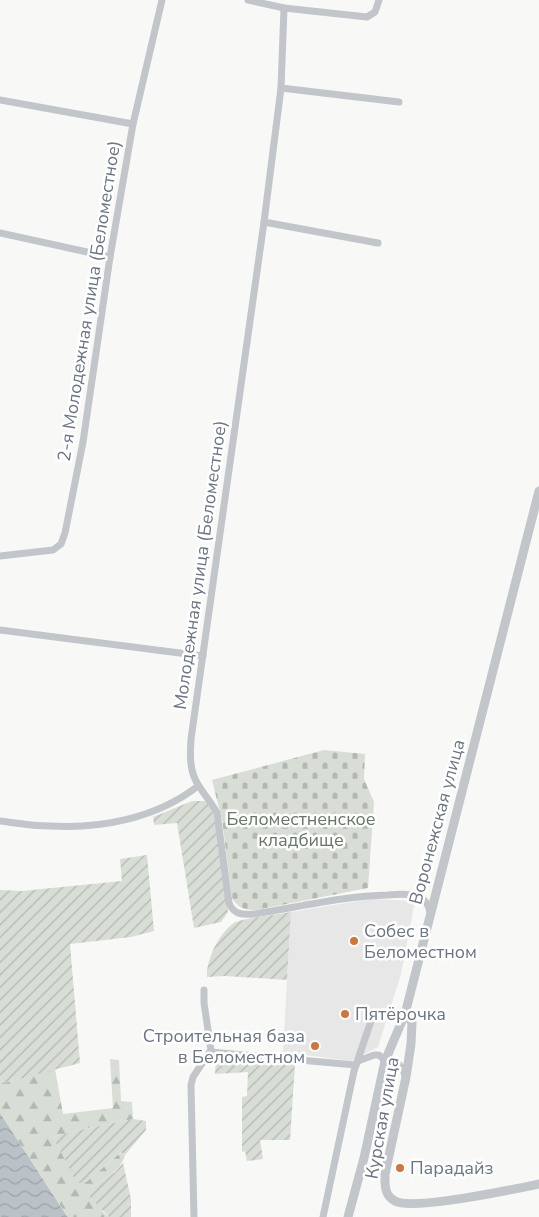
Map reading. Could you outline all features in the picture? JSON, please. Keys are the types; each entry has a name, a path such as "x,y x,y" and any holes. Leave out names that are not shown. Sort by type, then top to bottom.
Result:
{"street":[{"name":"2-я Молодежная улица (Беломестное)","path":"0,556 53,550 61,544 66,533 83,442 110,256 133,124 162,0"},
{"path":"248,0 284,8 367,17 374,12 379,0"},
{"name":"Молодежная улица (Беломестное)","path":"284,8 281,88 190,754 191,770 198,786 214,805 217,813 229,903 234,911 239,914 263,913 357,896 394,895 410,895 421,898 426,903 430,912"},
{"path":"281,88 398,102"},
{"path":"0,100 133,124"},
{"path":"264,222 378,244"},
{"path":"0,233 110,256"},
{"name":"Воронежская улица","path":"348,1217 364,1158 385,1061 405,1014 539,492"},
{"path":"0,630 203,656"},
{"path":"0,820 48,826 78,827 121,821 153,812 198,786"},
{"path":"194,1217 191,1085 193,1077 211,1050 204,1003 204,990"},
{"path":"323,1217 357,1063 374,1018 381,1014 405,1014"},
{"name":"Курская улица","path":"405,1014 411,1020 413,1029 406,1077 386,1174 385,1189 394,1200 403,1204 467,1198 539,1184"},
{"path":"210,1052 357,1063 376,1055 381,1056 385,1061 392,1060 398,1064 406,1077"}],"shaded area":[{"path":"371,899 415,901 401,974 378,1047 351,1061 283,1052 291,912"}],"green space":[{"name":"Беломестненское кладбище","path":"324,750 365,754 364,779 374,802 368,888 256,910 242,908 232,898 222,820 212,780"},
{"path":"192,801 205,801 212,809 217,829 228,912 221,922 194,928 177,823 154,825 153,817"},
{"path":"147,855 154,931 131,937 70,944 80,1063 4,1083 0,1078 0,890 22,891 122,881 120,859"},
{"path":"291,912 287,980 225,976 207,977 207,970 214,947 228,927 237,921"},
{"path":"216,1058 295,1064 290,1140 260,1140 263,1159 247,1161 245,1151 242,1152 242,1097 247,1096 248,1072 215,1074"},
{"path":"110,1059 119,1060 121,1101 132,1102 133,1119 53,1137 62,1153 86,1182 121,1152 125,1155 116,1170 91,1188 103,1212 109,1217 68,1217 0,1113 0,1078 4,1083 55,1069 63,1114 113,1108"},
{"path":"133,1119 146,1121 146,1130 125,1155 121,1152 86,1182 77,1183 53,1137"},
{"path":"123,1163 131,1199 131,1217 109,1217 90,1197 91,1188 115,1172"}],"water":[{"path":"0,1113 67,1216 68,1217 0,1217"}],"place":[{"name":"Собес в Беломестном","path":"354,941"},
{"name":"Пятёрочка","path":"345,1014"},
{"name":"Строительная база в Беломестном","path":"315,1046"},
{"name":"Парадайз","path":"400,1168"}]}
